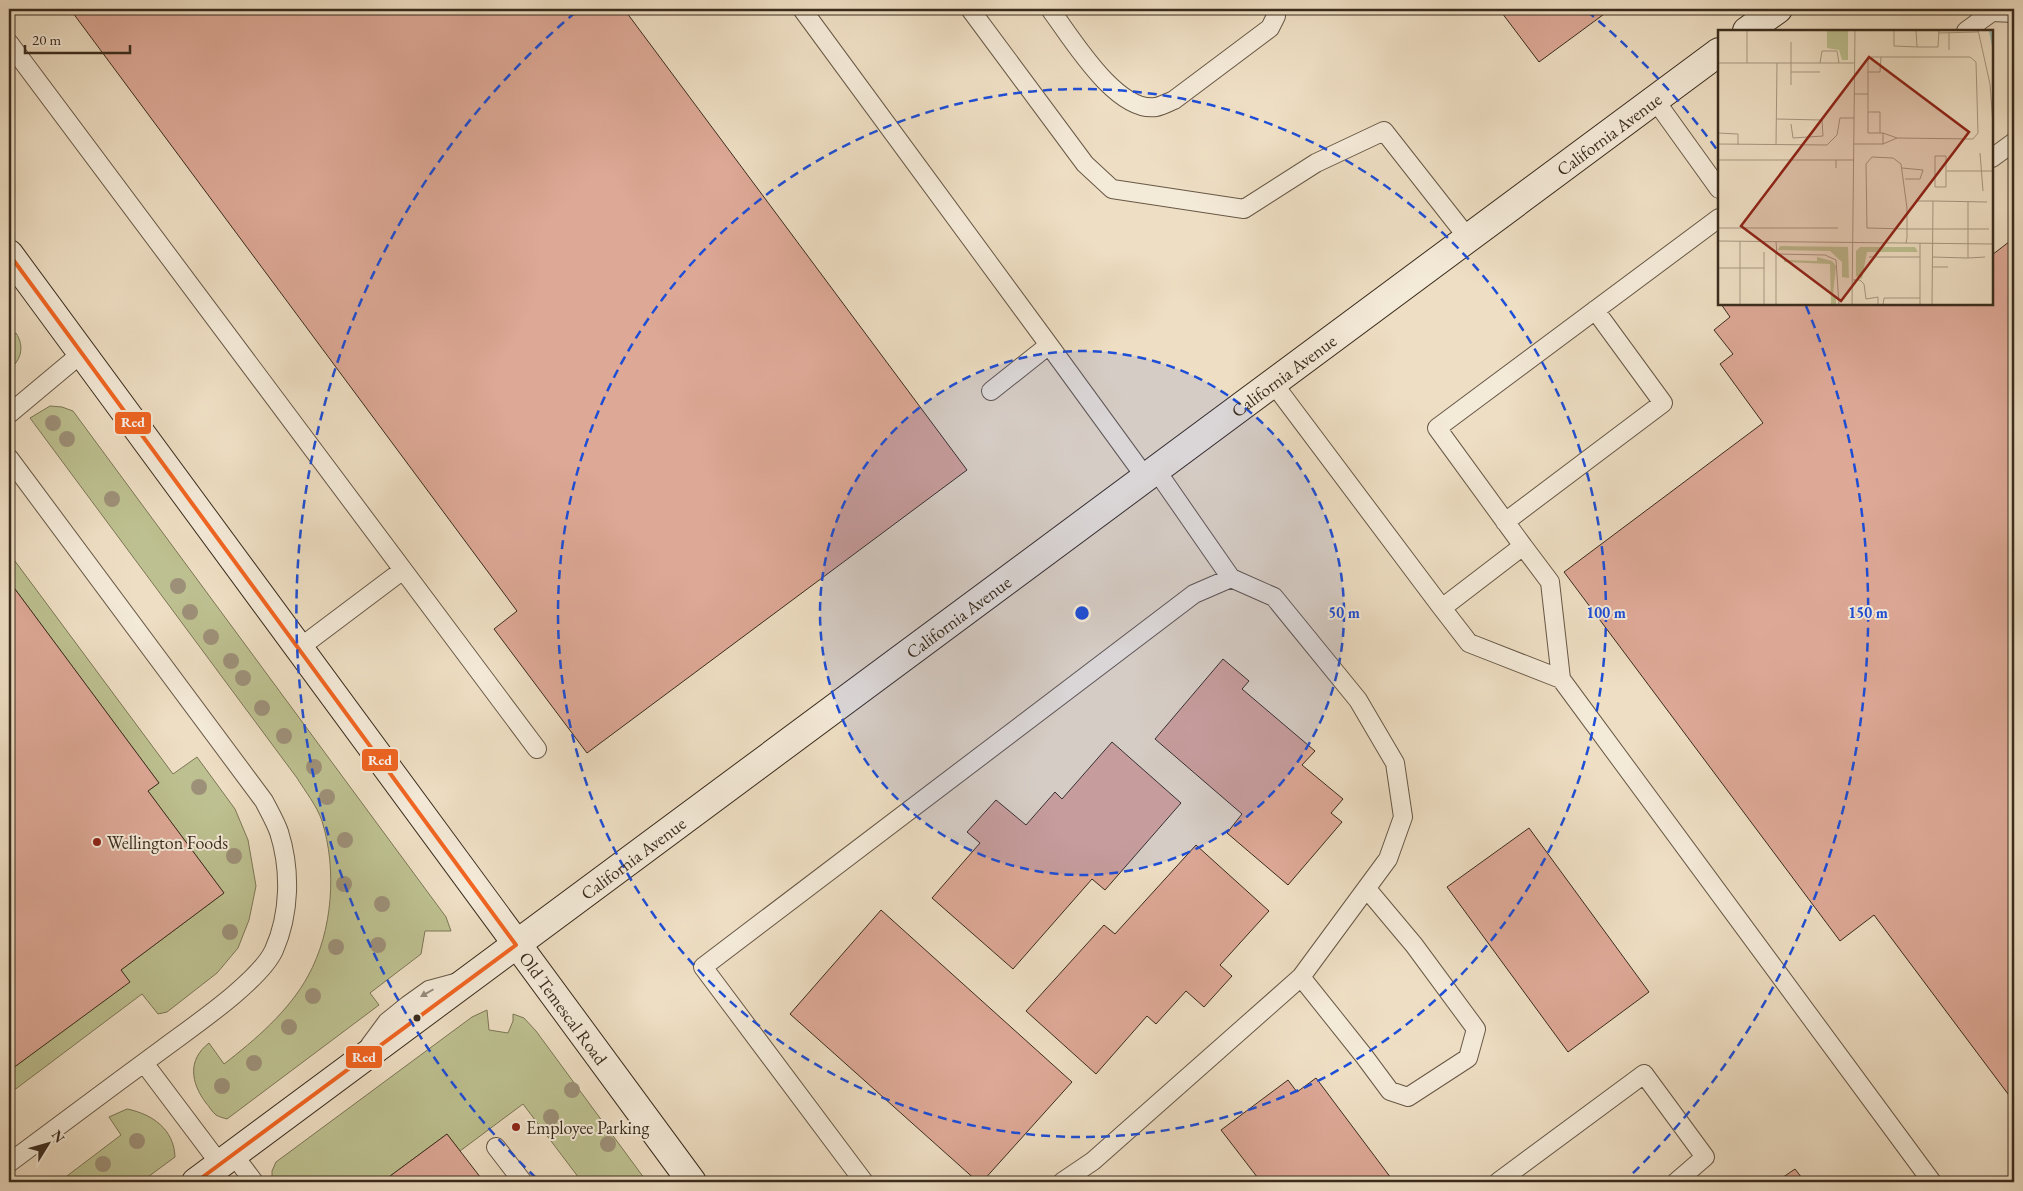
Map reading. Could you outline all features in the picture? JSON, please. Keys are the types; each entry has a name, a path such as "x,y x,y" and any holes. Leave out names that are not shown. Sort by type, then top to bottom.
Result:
{"main road":[{"path":"1748,30 1778,9"},
{"name":"California Avenue","path":"196,1182 1718,53"},
{"name":"Old Temescal Road","path":"9,254 692,1182"}],"lane":[{"path":"802,9 1049,345 1231,578 1274,597 1358,700 1395,764 1403,817 1388,859 1301,977 1092,1160 1062,1182"},
{"path":"970,9 1085,164 1112,189 1244,209 1316,163 1384,130 1468,238"},
{"path":"1050,9 1100,76 1119,95 1141,106 1156,107 1174,100 1270,28 1276,16 1275,9"},
{"path":"1967,30 1992,12 2014,13"},
{"path":"9,43 537,749"},
{"path":"1655,100 1718,188"},
{"path":"1993,157 2014,142"},
{"path":"1718,219 1437,428 1550,582 1561,679 1932,1182"},
{"path":"1505,522 1663,403 1595,310"},
{"path":"991,391 1049,345"},
{"path":"9,414 82,354"},
{"path":"1273,383 1469,643 1561,679"},
{"path":"9,458 264,801 278,830 284,850 288,882 284,921 273,952 253,977 206,1017 9,1163"},
{"path":"1442,608 1523,546"},
{"path":"298,649 403,570"},
{"path":"864,1182 703,967 1194,594 1231,578"},
{"path":"1301,977 1390,1091 1408,1097 1468,1058 1476,1029 1414,945 1367,889"},
{"path":"144,1063 227,1159 254,1182"},
{"path":"1498,1182 1644,1074 1705,1157 1676,1182"},
{"path":"496,1147 523,1182"}],"green space":[{"path":"16,333 21,348 19,358 9,370 9,338"},
{"path":"50,406 62,407 73,411 446,917 451,931 425,931 421,954 370,993 379,1005 227,1119 215,1114 201,1095 195,1080 194,1064 202,1050 209,1043 224,1064 248,1045 281,1013 308,976 323,940 330,900 330,859 327,840 320,815 297,778 30,418"},
{"path":"9,553 173,774 197,757 235,809 248,840 256,886 249,920 238,948 217,973 167,1012 158,1014 142,994 9,1094 9,1071 129,982 121,970 224,893 148,791 159,783 9,581"},
{"path":"487,1010 489,1030 508,1033 513,1021 513,1014 524,1018 536,1031 647,1182 582,1182 523,1104 460,1151 447,1134 382,1182 272,1182 272,1171 276,1162 472,1017"},
{"path":"127,1109 145,1115 160,1124 171,1138 175,1157 141,1182 59,1182 121,1135 109,1117"}],"building":[{"path":"70,9 624,9 967,470 587,753 494,629 517,611"},
{"path":"1499,9 1611,9 1539,62"},
{"path":"2014,238 2014,1102 1874,915 1840,941 1564,572 1763,423 1720,364 1733,354 1714,330 1730,317 1722,305 1993,305 1993,254"},
{"name":"Wellington Foods","path":"9,581 159,783 148,791 224,893 121,970 130,982 9,1071"},
{"path":"1223,659 1249,681 1242,689 1315,751 1302,765 1343,799 1331,813 1342,822 1288,885 1227,833 1242,814 1155,739"},
{"path":"1112,742 1181,803 1105,890 1092,879 1013,969 932,898 980,843 967,832 996,800 1026,825 1055,792 1062,799"},
{"path":"1529,828 1649,992 1568,1052 1447,887"},
{"path":"1196,845 1269,911 1220,965 1232,976 1204,1007 1186,991 1156,1024 1147,1016 1096,1074 1026,1011 1104,925 1115,934"},
{"path":"881,910 1072,1082 982,1182 978,1182 790,1014"},
{"path":"1316,1078 1394,1182 1261,1182 1221,1130 1288,1080 1297,1092"},
{"path":"447,1134 484,1182 382,1182"},
{"path":"1795,1169 1805,1182 1776,1182"}],"transit line":[{"name":"Red","path":"9,254 516,945 196,1182"}],"place":[{"name":"Wellington Foods","path":"97,842"},
{"name":"Employee Parking","path":"516,1127"}]}
